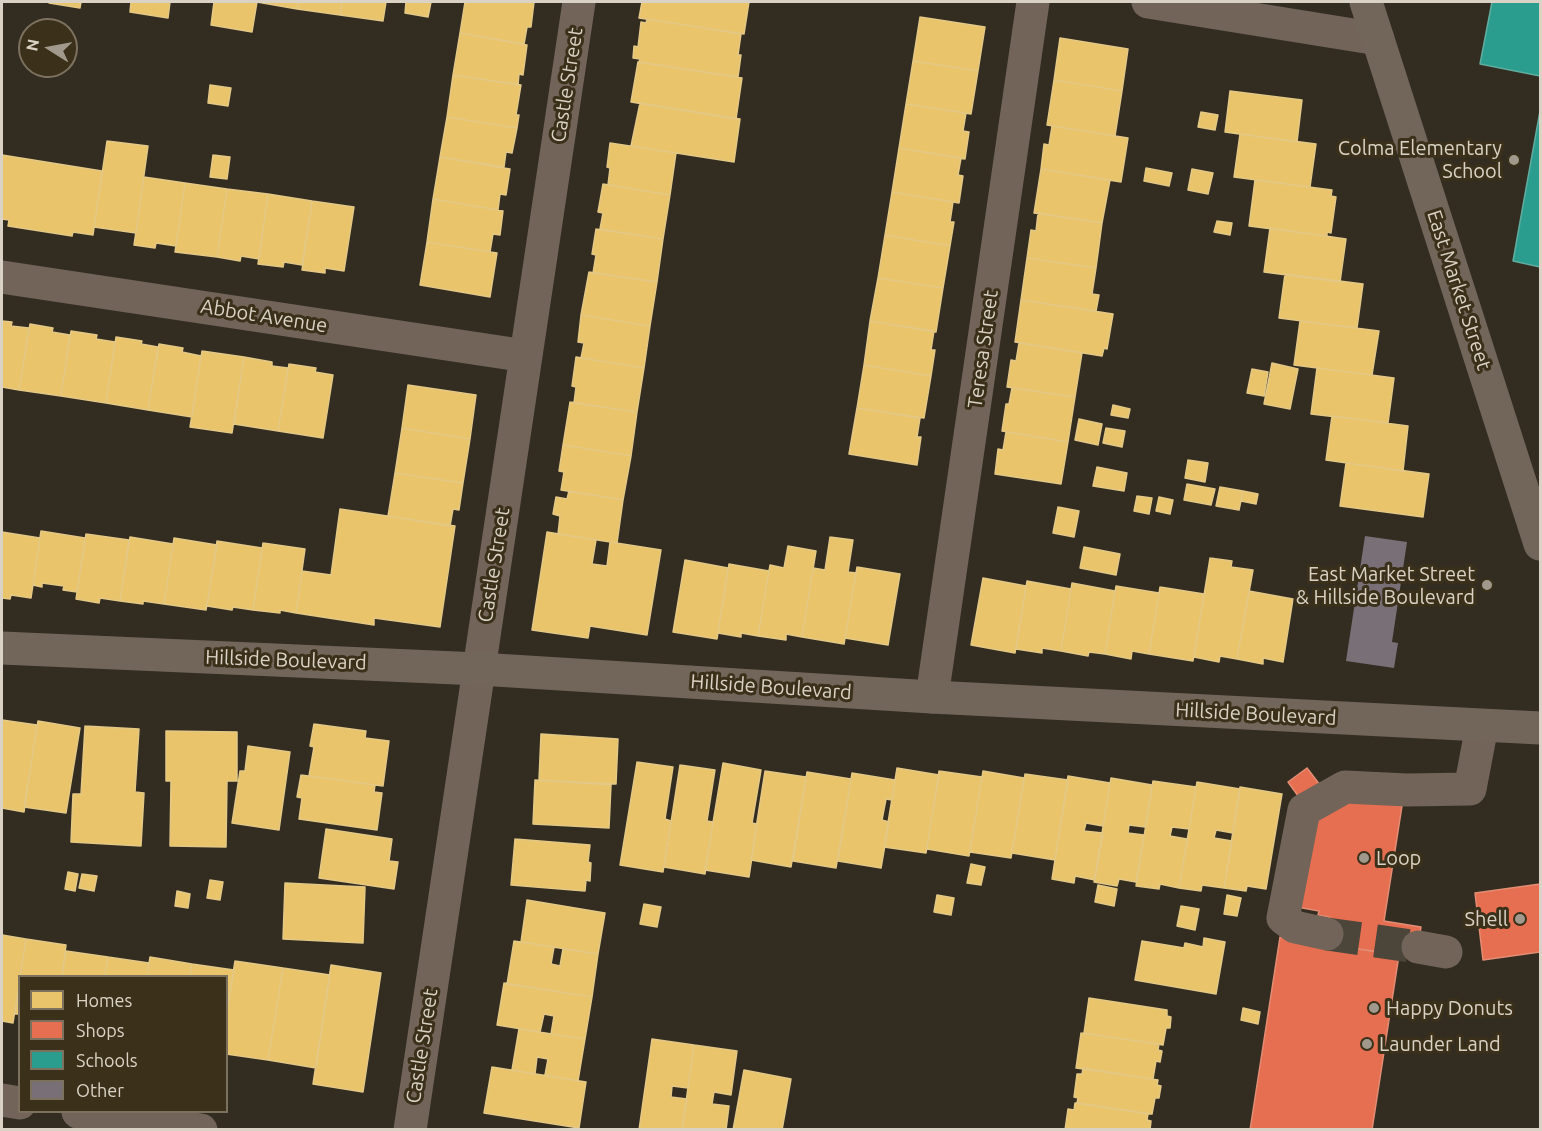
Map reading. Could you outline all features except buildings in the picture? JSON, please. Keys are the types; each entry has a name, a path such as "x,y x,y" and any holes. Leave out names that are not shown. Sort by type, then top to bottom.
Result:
{"main road":[{"name":"East Market Street","path":"1366,2 1540,544"},
{"name":"Hillside Boulevard","path":"2,648 479,669 932,697 1540,728"}],"street":[{"name":"Castle Street","path":"410,1130 579,2"},
{"name":"Teresa Street","path":"932,697 1033,2"},
{"path":"1148,2 1378,39"},
{"name":"Abbot Avenue","path":"2,277 526,356"},
{"path":"1327,934 1295,927 1283,918 1304,810 1345,787 1407,790 1470,789 1482,726"},
{"path":"2,1100 18,1103"},
{"path":"85,1113 201,1130"}],"tunnel":[{"path":"1327,934 1418,947"}],"place":[{"name":"Colma Elementary School","path":"1514,160"},
{"name":"East Market Street & Hillside Boulevard","path":"1487,585"},
{"name":"Loop","path":"1364,858"},
{"name":"Shell","path":"1520,919"},
{"name":"Happy Donuts","path":"1374,1008"},
{"name":"Launder Land","path":"1367,1044"}]}
